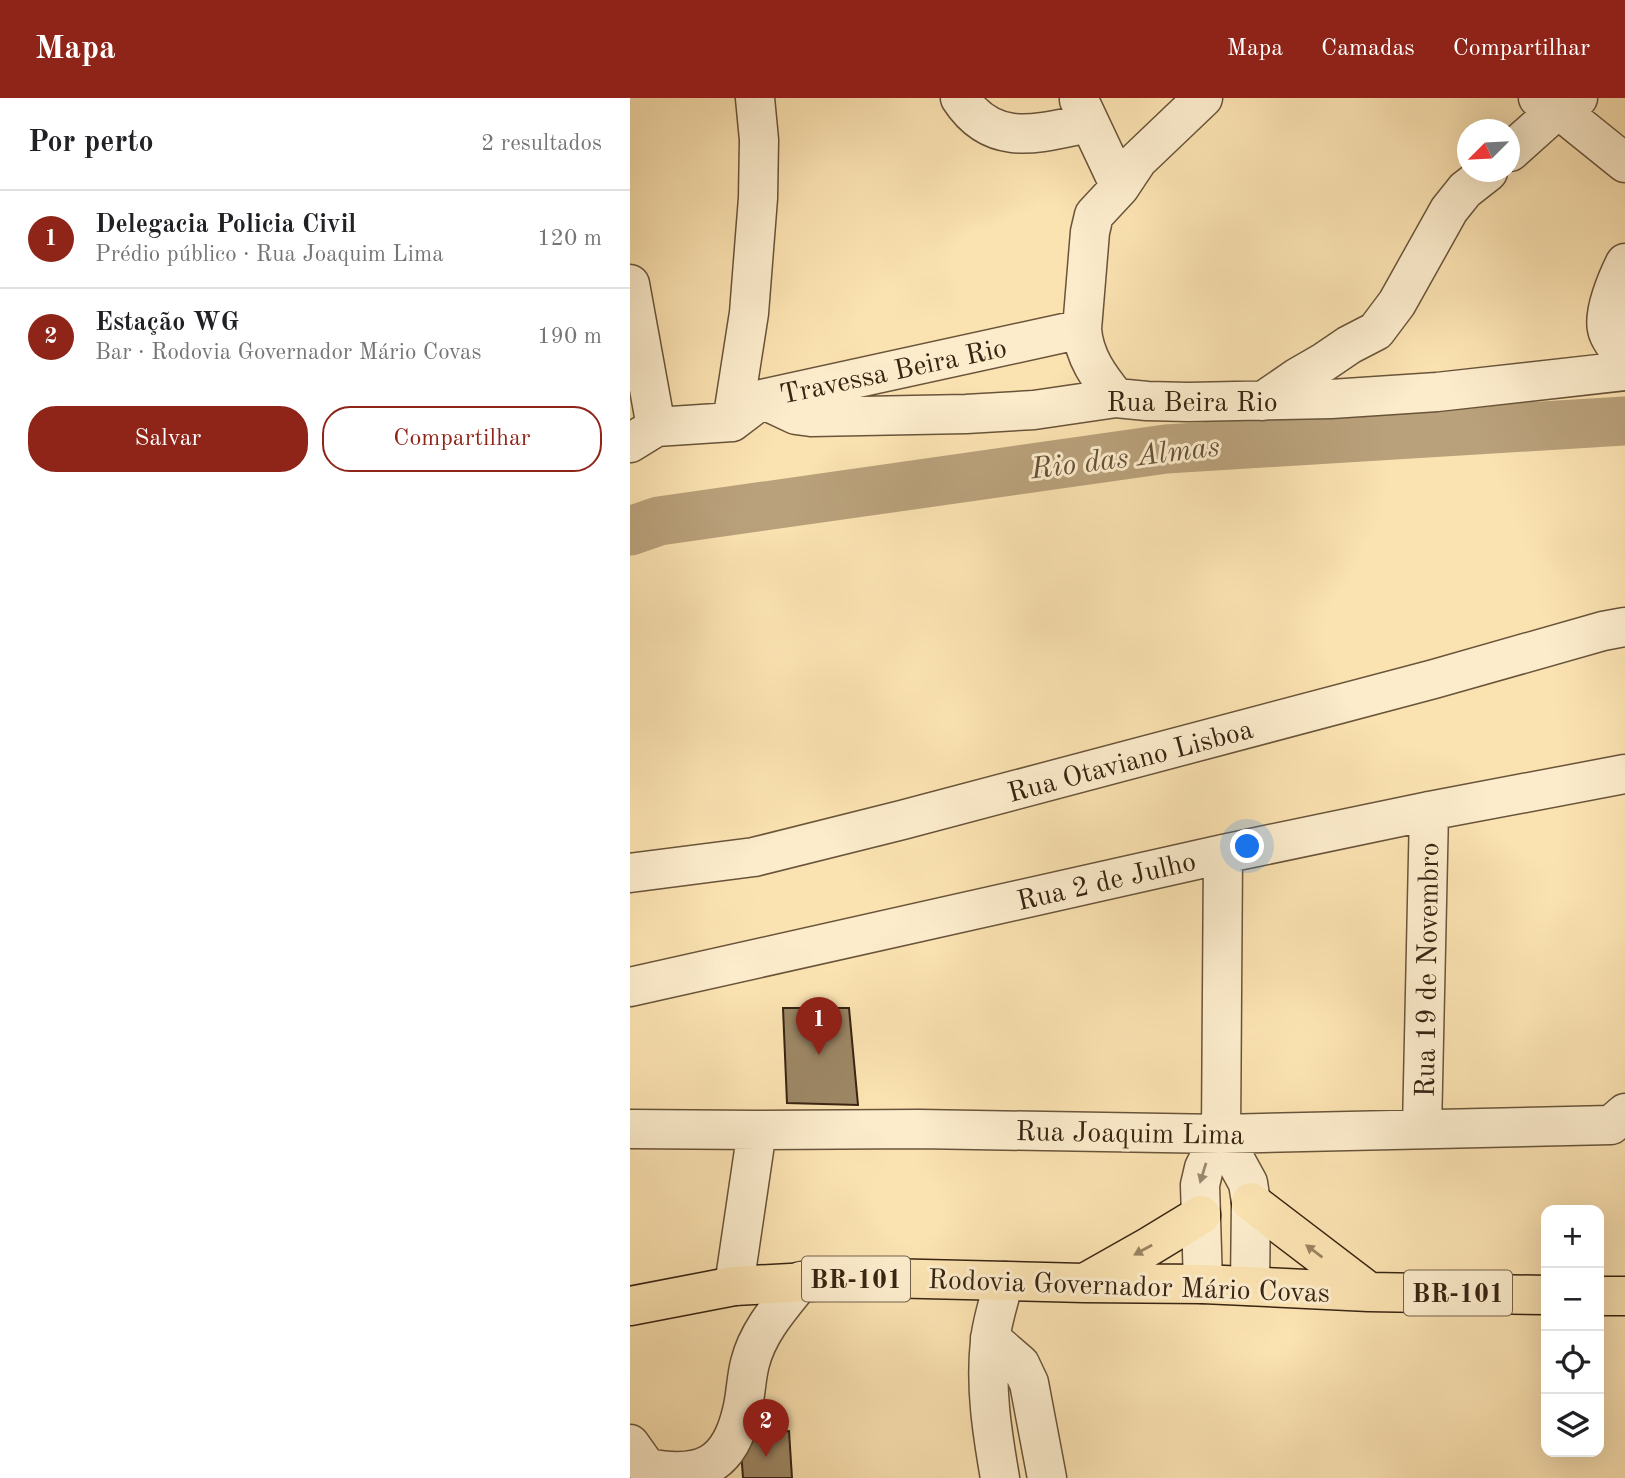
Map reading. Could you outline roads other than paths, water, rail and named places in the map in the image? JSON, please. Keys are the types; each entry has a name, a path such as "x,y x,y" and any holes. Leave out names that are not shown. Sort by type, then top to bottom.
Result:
{"highway":[{"path":"1251,1202 1369,1292"},
{"path":"1084,1283 1201,1215"},
{"name":"Rodovia Governador Mário Covas","path":"630,1306 734,1286 883,1278 1203,1284 1369,1292 1541,1295"},
{"path":"1604,1296 1625,1297"}],"street":[{"path":"630,284 643,435 732,422 749,313 758,198 759,141 755,98"},
{"path":"960,98 968,111 984,124 1012,134 1037,133 1084,110 1120,187"},
{"path":"1116,398 1100,378 1083,341 1090,232 1094,215 1120,187 1138,160 1203,98"},
{"path":"1520,142 1558,102 1625,163"},
{"path":"1264,401 1349,345 1376,331 1397,303 1449,210 1475,182"},
{"path":"1625,263 1608,310 1607,329 1625,358"},
{"name":"Travessa Beira Rio","path":"732,422 762,399 1082,329"},
{"name":"Rua Beira Rio","path":"762,399 796,415 830,417 966,414 1034,410 1116,398 1188,402 1331,399 1437,392 1625,371"},
{"name":"Rua Otaviano Lisboa","path":"630,873 781,850 1625,627"},
{"name":"Rua 2 de Julho","path":"630,987 1223,854 1625,774"},
{"name":"Rua 19 de Novembro","path":"1422,1129 1429,811"},
{"path":"1203,1284 1200,1185 1204,1168 1221,1134 1223,854"},
{"name":"Rua Joaquim Lima","path":"630,1129 919,1129 1221,1134 1611,1125 1625,1113"},
{"path":"734,1286 757,1130"},
{"path":"1221,1134 1248,1183 1251,1202 1250,1286"},
{"path":"630,1444 647,1468 672,1472 699,1470 712,1464 731,1442 742,1412 750,1362 768,1322 801,1281"},
{"path":"1000,1478 991,1426 988,1380 990,1338 1004,1281"},
{"path":"990,1338 1020,1364 1029,1382 1047,1478"}],"waterway":[{"name":"Rio das Almas","path":"630,531 659,521 1166,449 1625,421"}],"place":[{"name":"Delegacia Policia Civil","path":"819,1055"},
{"name":"Estação WG","path":"766,1457"}]}
